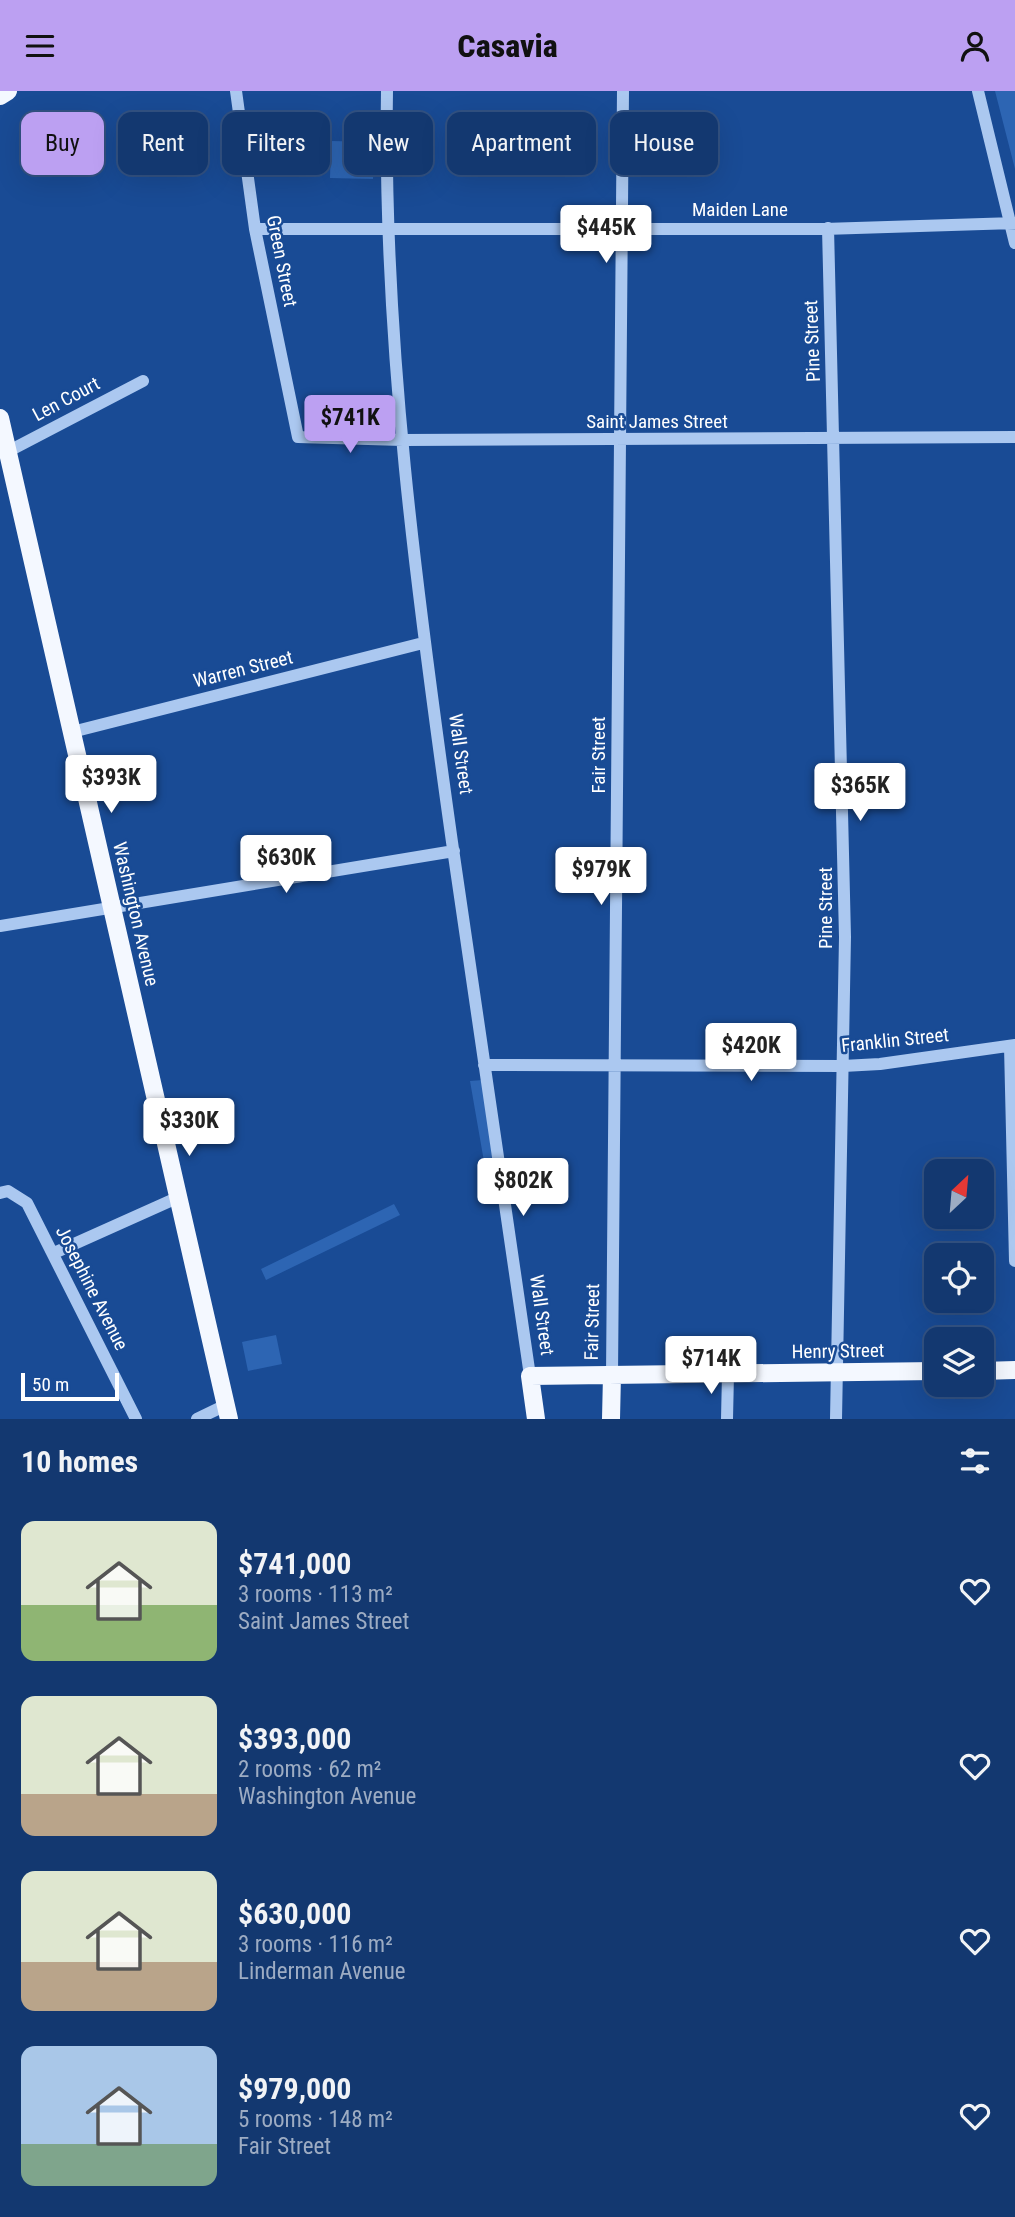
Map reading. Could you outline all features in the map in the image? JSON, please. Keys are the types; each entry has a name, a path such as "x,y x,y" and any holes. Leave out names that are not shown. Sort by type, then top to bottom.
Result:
{"main road":[{"path":"0,96 8,91"},
{"name":"Washington Avenue","path":"0,418 228,1412"},
{"path":"994,1371 1015,1370"},
{"name":"Henry Street","path":"530,1376 924,1371"},
{"name":"Fair Street","path":"611,1419 612,1375"},
{"name":"Wall Street","path":"530,1376 536,1419"}],"street":[{"name":"Green Street","path":"236,91 255,229 298,437"},
{"name":"Wall Street","path":"387,91 387,228 403,440 424,643 530,1376"},
{"name":"Fair Street","path":"612,1375 617,1067 623,91"},
{"path":"978,91 1015,243"},
{"name":"Maiden Lane","path":"255,229 828,228 1012,223"},
{"name":"Pine Street","path":"828,228 844,827 843,1066 836,1419"},
{"name":"Len Court","path":"7,452 143,381"},
{"name":"Saint James Street","path":"298,437 403,440 834,440 1015,437"},
{"name":"Warren Street","path":"72,732 424,643"},
{"path":"0,926 454,851"},
{"path":"1013,1046 1015,1261"},
{"name":"Franklin Street","path":"484,1065 843,1066 880,1064 1013,1046"},
{"name":"Josephine Avenue","path":"0,1193 8,1191 27,1203 136,1419"},
{"path":"54,1253 179,1197"},
{"path":"727,1419 728,1374"},
{"path":"197,1419 228,1412"}],"shaded area":[{"path":"995,91 1015,91 1015,169"},
{"path":"331,141 344,141 344,175 373,175 373,179 330,178"},
{"path":"483,1080 492,1155 491,1202 470,1081"},
{"path":"394,1204 400,1215 266,1280 261,1269"},
{"path":"276,1335 282,1364 248,1371 242,1342"}]}
